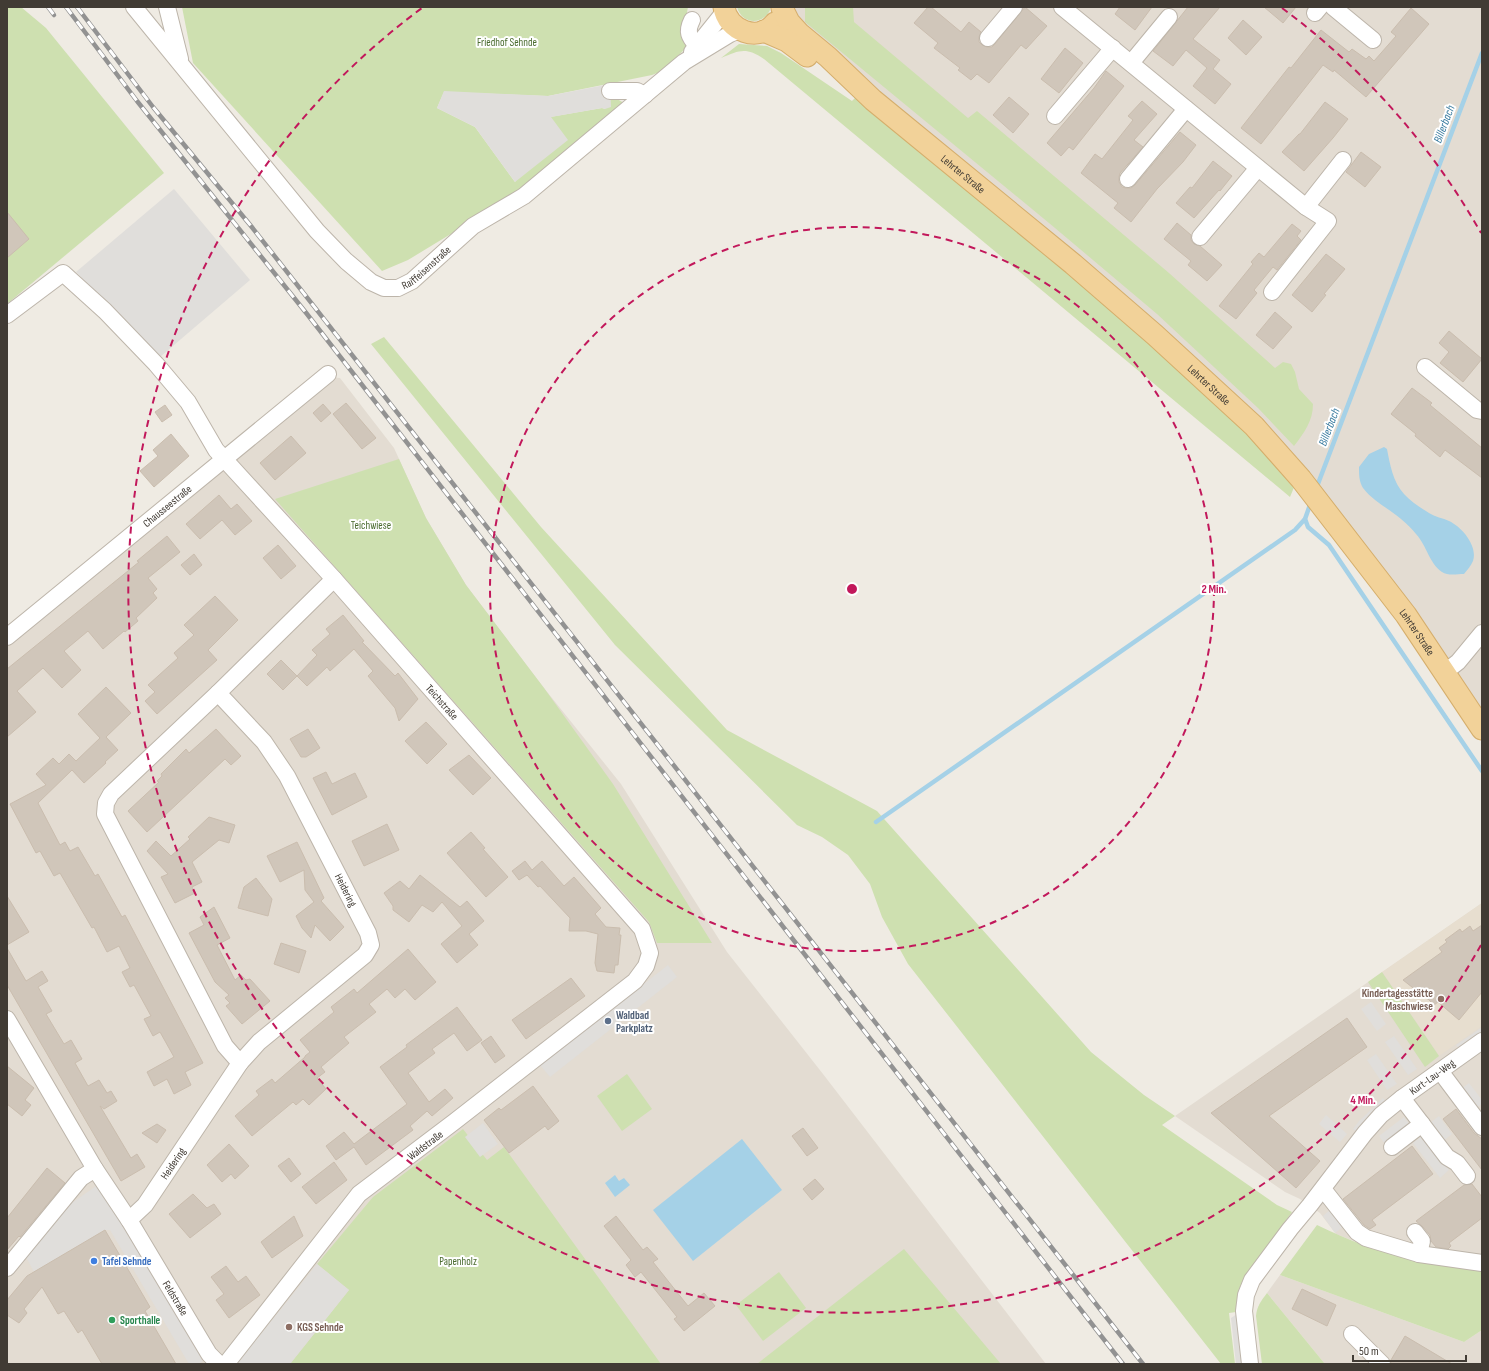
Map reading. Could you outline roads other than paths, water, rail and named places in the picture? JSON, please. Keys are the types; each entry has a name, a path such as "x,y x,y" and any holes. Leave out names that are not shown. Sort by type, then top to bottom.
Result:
{"main road":[{"path":"725,9 730,22 740,30 748,33 756,33 773,26 779,18 782,8"},
{"name":"Lehrter Straße","path":"782,8 789,22 799,33 828,57 873,100 1073,264 1155,334 1254,426 1302,479 1324,507 1406,616 1482,729"},
{"name":"Lehrter Straße","path":"764,31 787,41 818,65 873,100"}],"street":[{"name":"Raiffeisenstraße","path":"134,7 317,231 346,261 371,282 384,288 398,288 412,281 473,226 524,196 684,62 730,34 740,30"},
{"name":"Raiffeisenstraße","path":"167,7 181,63"},
{"path":"988,38 1014,7"},
{"path":"1062,7 1306,207 1328,221 1272,292"},
{"path":"1333,7 1373,40"},
{"name":"Raiffeisenstraße","path":"684,62 725,9"},
{"path":"1130,63 1168,17"},
{"path":"692,20 688,31 689,38 697,46"},
{"path":"1055,116 1113,48"},
{"path":"610,91 637,91 645,95"},
{"path":"1128,179 1186,109"},
{"path":"1306,207 1343,160"},
{"path":"1200,237 1258,168"},
{"name":"Teichstraße","path":"7,315 63,273 105,311 156,364 188,402 216,450 334,579 642,929 650,953"},
{"path":"1425,367 1477,410 1482,411"},
{"name":"Chausseestraße","path":"7,637 223,458 328,374"},
{"path":"240,1063 225,1046 105,814 106,803 111,794 218,693 334,579"},
{"path":"1445,672 1458,662 1482,633"},
{"name":"Heidering","path":"129,1220 145,1205 240,1063 259,1042 365,955 371,944 368,933 287,776 264,742 218,693"},
{"name":"Waldstraße","path":"226,1364 359,1194 635,981 646,966 650,953"},
{"name":"Feldstraße","path":"7,1020 95,1169 129,1220 209,1354 219,1364"},
{"name":"Kurt-Lau-Weg","path":"1250,1364 1244,1311 1246,1295 1252,1280 1365,1133 1381,1115 1402,1098 1482,1041"},
{"path":"1440,1071 1482,1127"},
{"path":"1402,1098 1447,1157 1458,1163 1466,1176"},
{"path":"1392,1147 1422,1124"},
{"path":"7,1268 80,1178 95,1169"},
{"path":"1323,1189 1357,1232 1366,1238 1420,1254 1482,1263"},
{"path":"1415,1232 1422,1241 1420,1254"},
{"path":"1352,1334 1382,1364"}],"water":[{"path":"1384,447 1387,449 1397,484 1404,494 1434,516 1454,524 1464,532 1468,538 1474,555 1472,563 1464,574 1447,574 1442,572 1434,564 1420,539 1411,528 1381,505 1363,488 1359,475 1359,467 1369,454"},
{"path":"742,1139 782,1190 693,1261 653,1210"},
{"path":"615,1175 619,1181 624,1178 630,1185 615,1197 605,1183"}],"waterway":[{"name":"Billerbach","path":"1316,489 1482,53"},
{"path":"876,822 1295,530 1305,519 1311,502"},
{"name":"Billerbach","path":"1305,519 1308,527 1329,545 1482,771"}],"railway":[{"path":"48,7 54,15"},
{"path":"66,7 137,101 307,314 1123,1364"},
{"path":"77,7 153,107 251,226 1143,1364"}],"place":[{"name":"Kindertagesstätte Maschwiese","path":"1441,999"},
{"name":"Waldbad Parkplatz","path":"608,1021"},
{"name":"Tafel Sehnde","path":"94,1261"},
{"name":"Sporthalle","path":"112,1320"},
{"name":"KGS Sehnde","path":"289,1327"}],"park label":[{"name":"Friedhof Sehnde","path":"507,42"},
{"name":"Teichwiese","path":"371,525"},
{"name":"Papenholz","path":"458,1261"}]}
